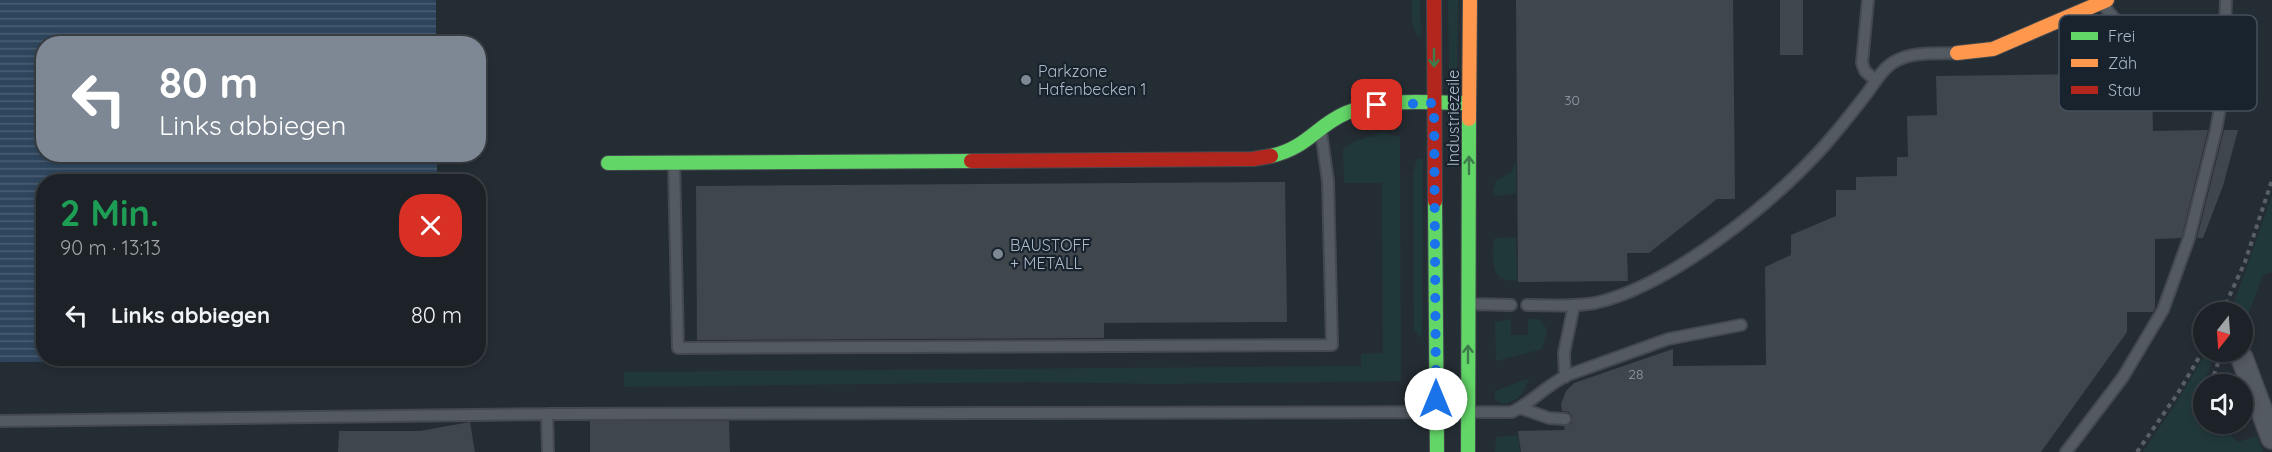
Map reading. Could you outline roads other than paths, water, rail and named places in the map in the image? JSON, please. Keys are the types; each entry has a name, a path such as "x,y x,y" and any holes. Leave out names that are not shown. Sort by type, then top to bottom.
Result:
{"street":[{"name":"Industriezeile","path":"1434,0 1437,452"},
{"name":"Industriezeile","path":"1468,452 1470,0"},
{"path":"2072,15 2104,1"},
{"path":"1957,52 1985,51 2059,20"},
{"path":"608,163 1253,159 1279,154 1300,145 1320,129 1347,113 1377,105 1469,103"},
{"path":"1437,304 1469,304"},
{"path":"2244,362 2272,438"}],"lane":[{"path":"1868,0 1862,63 1865,71 1876,81"},
{"path":"2225,15 2226,0"},
{"path":"2104,1 2114,15"},
{"path":"1527,305 1574,305 1617,297 1636,288 1720,238 1806,166 1887,68 1902,58 1957,52"},
{"path":"2066,452 2123,377 2163,310 2188,238 2219,111"},
{"path":"674,163 678,348 1332,345 1328,181 1320,129"},
{"path":"1469,304 1511,305"},
{"path":"1565,377 1564,353 1574,305"},
{"path":"0,421 547,414 1512,412 1541,390 1565,377 1668,339 1741,325"},
{"path":"1520,408 1549,418 1565,419"},
{"path":"547,414 548,452"}],"water":[{"path":"0,0 436,0 436,36 36,36 36,162 437,162 437,174 36,174 36,362 0,362"}],"place":[{"name":"Parkzone Hafenbecken 1","path":"1026,80"},
{"name":"BAUSTOFF + METALL","path":"998,254"}]}
